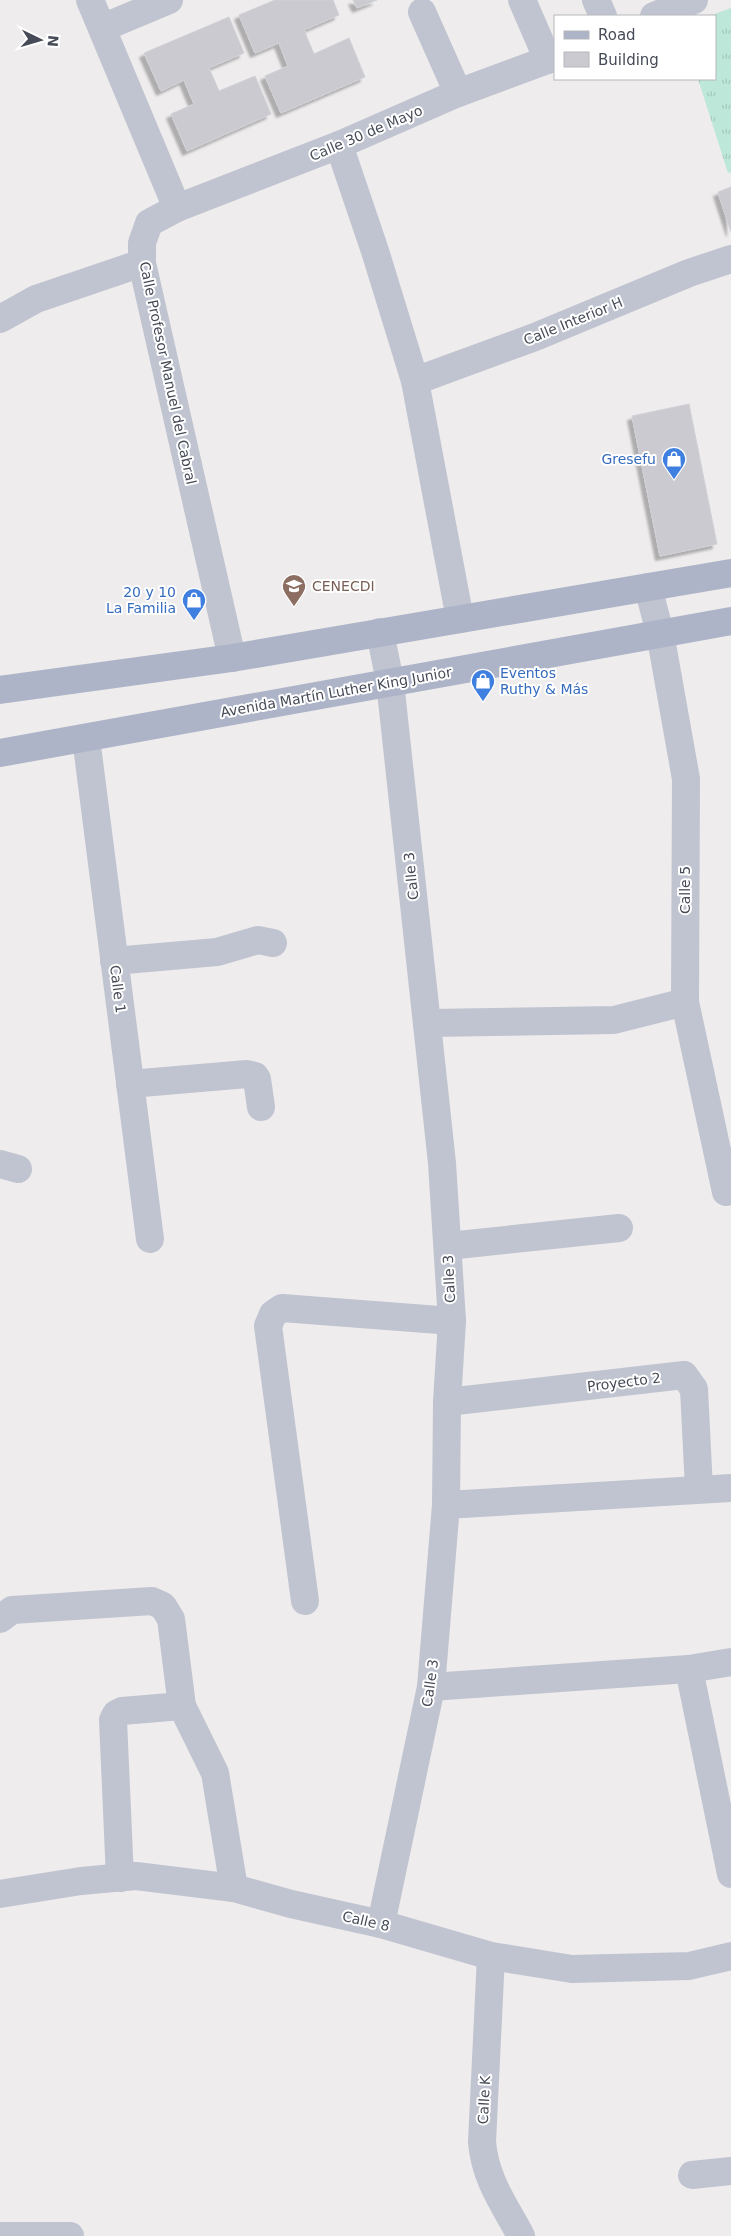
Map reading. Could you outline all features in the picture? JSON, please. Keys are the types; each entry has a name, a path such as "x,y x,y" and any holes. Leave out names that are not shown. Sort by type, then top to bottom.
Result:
{"main road":[{"path":"1,686 232,658 460,618 731,574"},
{"name":"Avenida Martín Luther King Junior","path":"0,754 660,633 731,622"}],"street":[{"path":"90,0 177,208"},
{"path":"102,28 169,0"},
{"path":"522,0 552,58"},
{"path":"596,0 602,15"},
{"path":"656,15 694,0"},
{"path":"422,12 458,93"},
{"name":"Calle 30 de Mayo","path":"177,208 339,145 458,93 552,58"},
{"path":"339,145 375,251 415,381 460,618"},
{"name":"Calle Profesor Manuel del Cabral","path":"177,208 149,223 142,243 142,263 232,658"},
{"name":"Calle Interior H","path":"415,381 535,337 688,273 731,259"},
{"path":"0,319 36,299 142,263"},
{"name":"Calle 5","path":"648,587 660,633 686,779 684,1002 726,1192"},
{"name":"Calle 3","path":"380,632 390,682 442,1163 452,1321 447,1402 446,1505 431,1687 382,1924"},
{"name":"Calle 1","path":"86,738 150,1239"},
{"path":"114,961 217,952 258,940 272,943"},
{"path":"427,1023 614,1020 684,1002"},
{"path":"130,1084 247,1074 257,1079 261,1107"},
{"path":"448,1246 619,1228"},
{"path":"305,1601 268,1326 273,1314 282,1308 452,1321"},
{"name":"Proyecto 2","path":"447,1402 684,1375 694,1389 700,1489"},
{"path":"446,1505 731,1488"},
{"path":"0,1619 12,1610 152,1601 163,1606 171,1619 182,1706 215,1773 234,1888"},
{"path":"431,1687 689,1669 731,1662"},
{"path":"689,1669 731,1874"},
{"path":"120,1878 113,1720 116,1714 122,1710 182,1706"},
{"name":"Calle 8","path":"0,1894 81,1881 136,1876 234,1888 291,1904 382,1924 491,1956 572,1969 689,1966 731,1956"},
{"name":"Calle K","path":"491,1956 482,2142 484,2162 492,2182 521,2236"},
{"path":"692,2175 731,2171"},
{"path":"0,2236 70,2236"}],"green space":[{"path":"731,8 731,172 728,173 698,80 716,80 716,15 712,15"}],"building":[{"path":"275,0 333,0 339,15 304,30 314,54 349,38 365,77 281,113 265,76 288,66 279,43 255,53 239,15"},
{"path":"353,0 377,0 357,8"},
{"path":"229,17 244,53 209,68 219,91 255,76 271,114 187,151 171,114 194,104 184,80 161,91 144,53"},
{"path":"731,187 731,232 718,192"},
{"name":"Gresefu","path":"689,404 717,544 660,556 632,416"}],"place":[{"name":"Gresefu","path":"674,480"},
{"name":"CENECDI","path":"294,607"},
{"name":"20 y 10 La Familia","path":"194,621"},
{"name":"Eventos Ruthy & Más","path":"483,702"}]}
